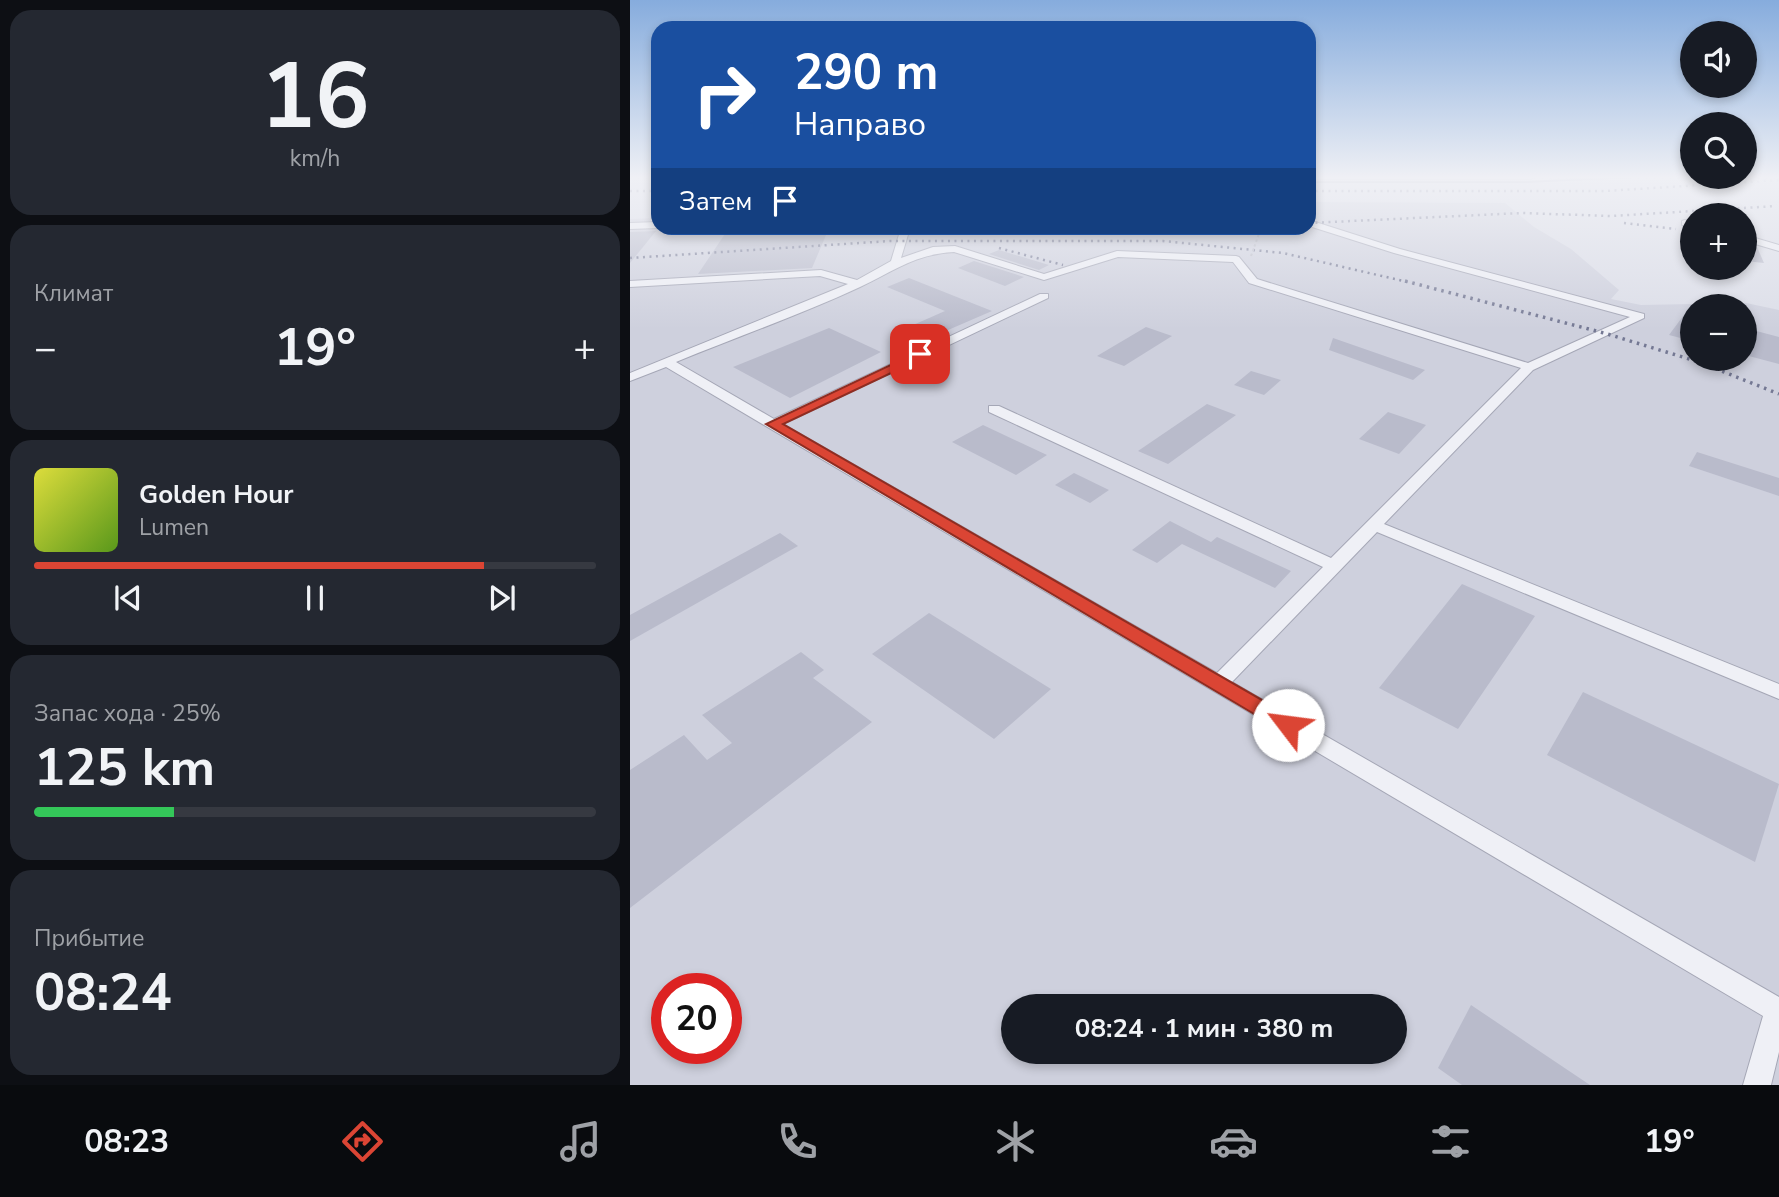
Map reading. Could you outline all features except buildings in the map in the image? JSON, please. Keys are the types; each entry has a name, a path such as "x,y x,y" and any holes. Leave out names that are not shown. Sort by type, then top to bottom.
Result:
{"street":[{"path":"1218,684 1529,367 1640,316 1397,251 1324,228"},
{"path":"895,263 903,235"},
{"path":"1757,241 1779,248"},
{"path":"630,377 858,285 895,263 933,250 956,249 1044,277 1117,254 1236,259 1253,281 1529,367"},
{"path":"630,284 821,273 858,285"},
{"path":"773,424 1044,296"},
{"path":"667,362 1778,1010 1757,1085"},
{"path":"995,409 1334,566"},
{"path":"1374,525 1779,692"}],"path":[{"path":"1251,256 1258,235"}],"shaded area":[{"path":"630,228 651,228 651,235 1316,235 1316,228 1535,228 1571,249 1619,290 1611,299 1641,305 1680,304 1680,371 1757,371 1757,305 1779,310 1779,1085 630,1085"}],"railway":[{"path":"1664,228 1676,229"},
{"path":"630,258 890,241 1163,241 1283,253 1412,283"},
{"path":"999,248 1063,265"},
{"path":"1405,281 1604,333 1699,362 1779,394"}],"route":[{"path":"920,354 773,424 1288,725"}]}
